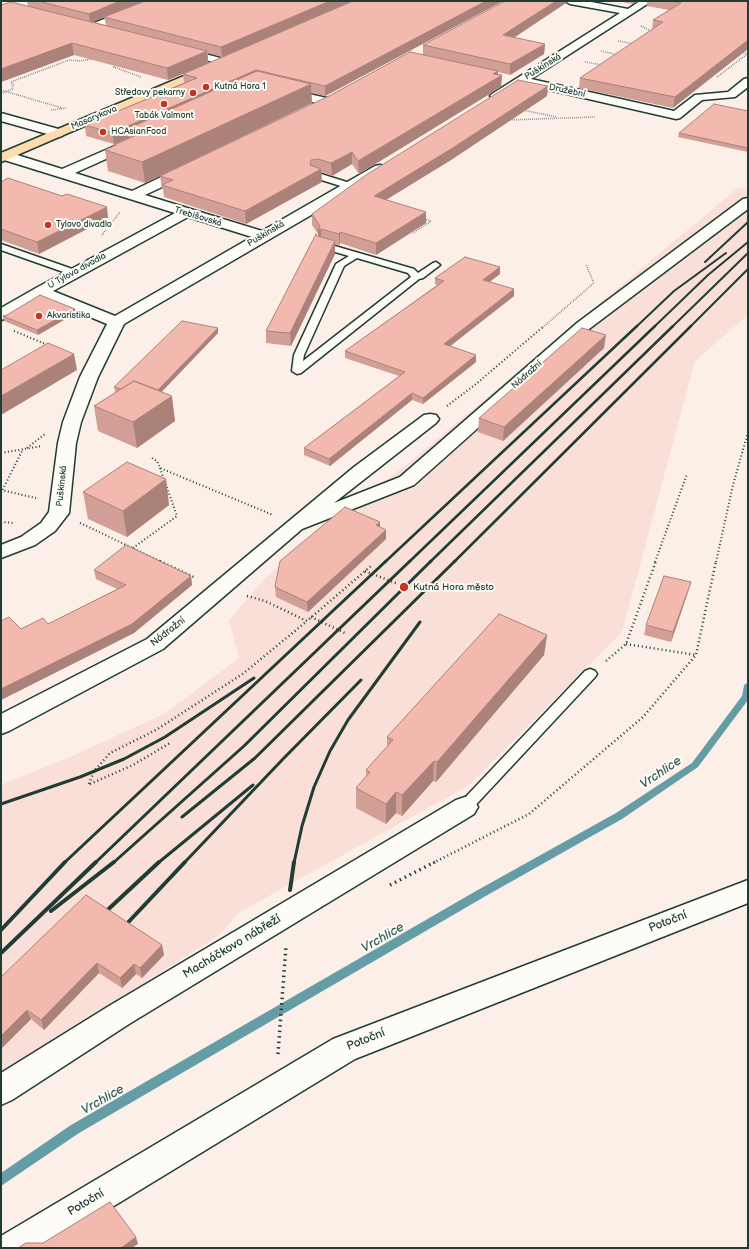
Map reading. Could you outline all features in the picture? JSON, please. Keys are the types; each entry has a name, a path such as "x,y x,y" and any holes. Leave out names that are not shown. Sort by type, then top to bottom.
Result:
{"main road":[{"name":"Masarykova","path":"4,157 236,56"}],"street":[{"path":"106,32 85,27 157,1"},
{"path":"570,1 627,13"},
{"name":"Puškinská","path":"489,101 647,1"},
{"path":"168,48 224,62"},
{"name":"Družební","path":"506,78 676,115 700,97 731,95 748,80"},
{"path":"274,89 327,102"},
{"path":"307,112 339,95"},
{"path":"1,117 58,134"},
{"path":"62,174 141,138"},
{"name":"Trebišovská","path":"4,157 263,236"},
{"path":"132,196 203,162"},
{"name":"Puškinská","path":"1,552 28,541 48,527 60,508 67,443 72,422 89,377 115,327 116,322 390,163"},
{"name":"Nádražní","path":"295,525 407,481 583,326 748,202"},
{"name":"U Tylova divadla","path":"41,291 185,213"},
{"path":"5,321 41,291"},
{"name":"U Tylova divadla","path":"41,291 116,322"},
{"name":"Nádražní","path":"1,725 155,644 361,471 430,419"},
{"name":"Macháčkovo nábřeží","path":"1,1090 126,1011 465,807"},
{"name":"Potoční","path":"13,1248 344,1048 748,891"}],"lane":[{"path":"316,176 350,186"},
{"path":"321,245 411,272 416,277"},
{"path":"1,247 74,273"},
{"path":"356,255 340,264 299,355 297,371 416,277 420,276 436,265"},
{"path":"465,807 590,674"}],"path":[{"path":"627,13 649,31 656,32"},
{"path":"740,52 747,54"},
{"path":"715,78 747,54"},
{"path":"1,94 12,89 13,85 11,82 26,76 69,60 80,61 93,59"},
{"path":"108,63 115,65 114,67 124,70 125,72 146,78"},
{"path":"1,90 63,108"},
{"path":"489,101 521,110 560,118"},
{"path":"505,120 597,117"},
{"path":"413,233 431,221 424,219"},
{"path":"430,419 476,384 594,284 586,264"},
{"path":"5,321 50,346"},
{"path":"388,885 529,814 643,717 696,655 733,485 748,432"},
{"path":"1,453 67,443"},
{"path":"23,449 1,491 60,508 133,548 196,578"},
{"path":"133,548 177,516 157,461 152,458"},
{"path":"160,468 295,525"},
{"path":"590,674 626,644 686,474"},
{"path":"170,743 133,765 89,784 94,771 110,753 156,730 244,673 307,622 371,566"},
{"path":"365,571 398,584"},
{"path":"221,589 265,602 307,622"},
{"path":"311,617 347,634"},
{"path":"626,644 696,655"},
{"path":"277,1062 285,961"}],"shaded area":[{"path":"738,188 748,189 748,315 695,361 622,632 469,785 240,912 218,936 5,1071 1,1068 1,785 70,757 166,713 239,658 229,620 264,579 330,522 406,465"}],"building":[{"path":"38,1 120,1 89,14"},
{"path":"145,1 330,1 221,47 104,17"},
{"path":"353,1 486,1 325,86 256,70 112,133 85,125 197,78 183,74"},
{"path":"505,1 556,1 503,35 545,44 510,64 423,45"},
{"path":"671,1 748,1 748,40 675,97 580,78 663,22 653,20 681,3"},
{"path":"11,2 207,51 167,68 72,43 1,69 1,5"},
{"path":"410,52 498,71 493,74 502,75 358,161 352,152 331,163 318,159 311,160 310,165 321,169 245,211 162,185 173,180 160,176 331,95"},
{"path":"257,71 311,84 142,162 105,150 141,133 127,129"},
{"path":"518,80 548,86 451,149 374,196 426,212 376,243 340,232 339,234 321,229 318,230 320,226 312,214 366,175"},
{"path":"714,104 748,111 748,148 679,133"},
{"name":"Tylovo divadlo","path":"8,178 62,196 67,194 107,207 37,242 1,229 1,182"},
{"path":"316,234 317,236 335,241 290,333 266,331"},
{"path":"465,257 500,267 483,280 514,289 444,344 476,355 423,398 412,393 329,459 304,448 405,372 345,351 444,281 435,278"},
{"name":"Akvaristika","path":"40,295 75,309 37,330 3,316 7,315"},
{"path":"182,321 218,328 158,390 134,381 121,389 114,387"},
{"path":"582,328 606,335 504,427 479,418"},
{"path":"48,343 74,354 1,396 1,370"},
{"path":"134,381 172,396 133,422 94,406"},
{"path":"127,462 166,479 123,511 83,492"},
{"path":"345,507 380,522 376,525 386,530 307,602 275,587 280,561"},
{"path":"126,545 191,576 132,624 1,689 1,621 9,617 21,629 43,618 48,624 126,585 94,570"},
{"path":"664,576 691,582 673,632 646,625"},
{"path":"499,614 547,635 437,762 434,761 402,795 396,792 386,804 356,788 370,772 366,770 393,740 387,737"},
{"path":"86,895 162,945 140,968 134,964 120,978 97,963 41,1020 27,1010 1,1036 1,977"},
{"path":"110,1202 136,1237 121,1248 18,1248 26,1243 43,1243"}],"waterway":[{"name":"Vrchlice","path":"1,1180 75,1129 480,894 619,816 695,765 746,697 748,686"}],"railway":[{"path":"705,262 748,222"},
{"path":"654,327 708,275 748,242"},
{"path":"636,327 674,291 726,253"},
{"path":"672,327 748,253"},
{"path":"691,326 748,269"},
{"path":"385,562 637,326"},
{"path":"409,562 655,326"},
{"path":"430,562 673,326"},
{"path":"454,562 691,326"},
{"path":"65,863 386,561"},
{"path":"95,863 410,561"},
{"path":"113,863 244,746 431,561"},
{"path":"182,817 255,758 455,561"},
{"path":"294,863 302,826 314,787 330,751 348,720 420,622"},
{"path":"1,804 80,777 124,759 165,737 254,678"},
{"path":"184,863 361,680"},
{"path":"158,863 253,785"},
{"path":"1,953 96,862"},
{"path":"51,911 114,862"},
{"path":"100,917 159,862"},
{"path":"120,931 185,862"},
{"path":"290,890 294,862"},
{"path":"1,930 65,863"}],"place":[{"name":"Kutná Hora 1","path":"206,87"},
{"name":"Středovy pekarny","path":"193,93"},
{"name":"Tabák Valmont","path":"164,104"},
{"name":"HCAsianFood","path":"103,132"},
{"name":"Tylovo divadlo","path":"48,225"},
{"name":"Akvaristika","path":"39,316"},
{"name":"Kutná Hora město","path":"404,587"}]}
